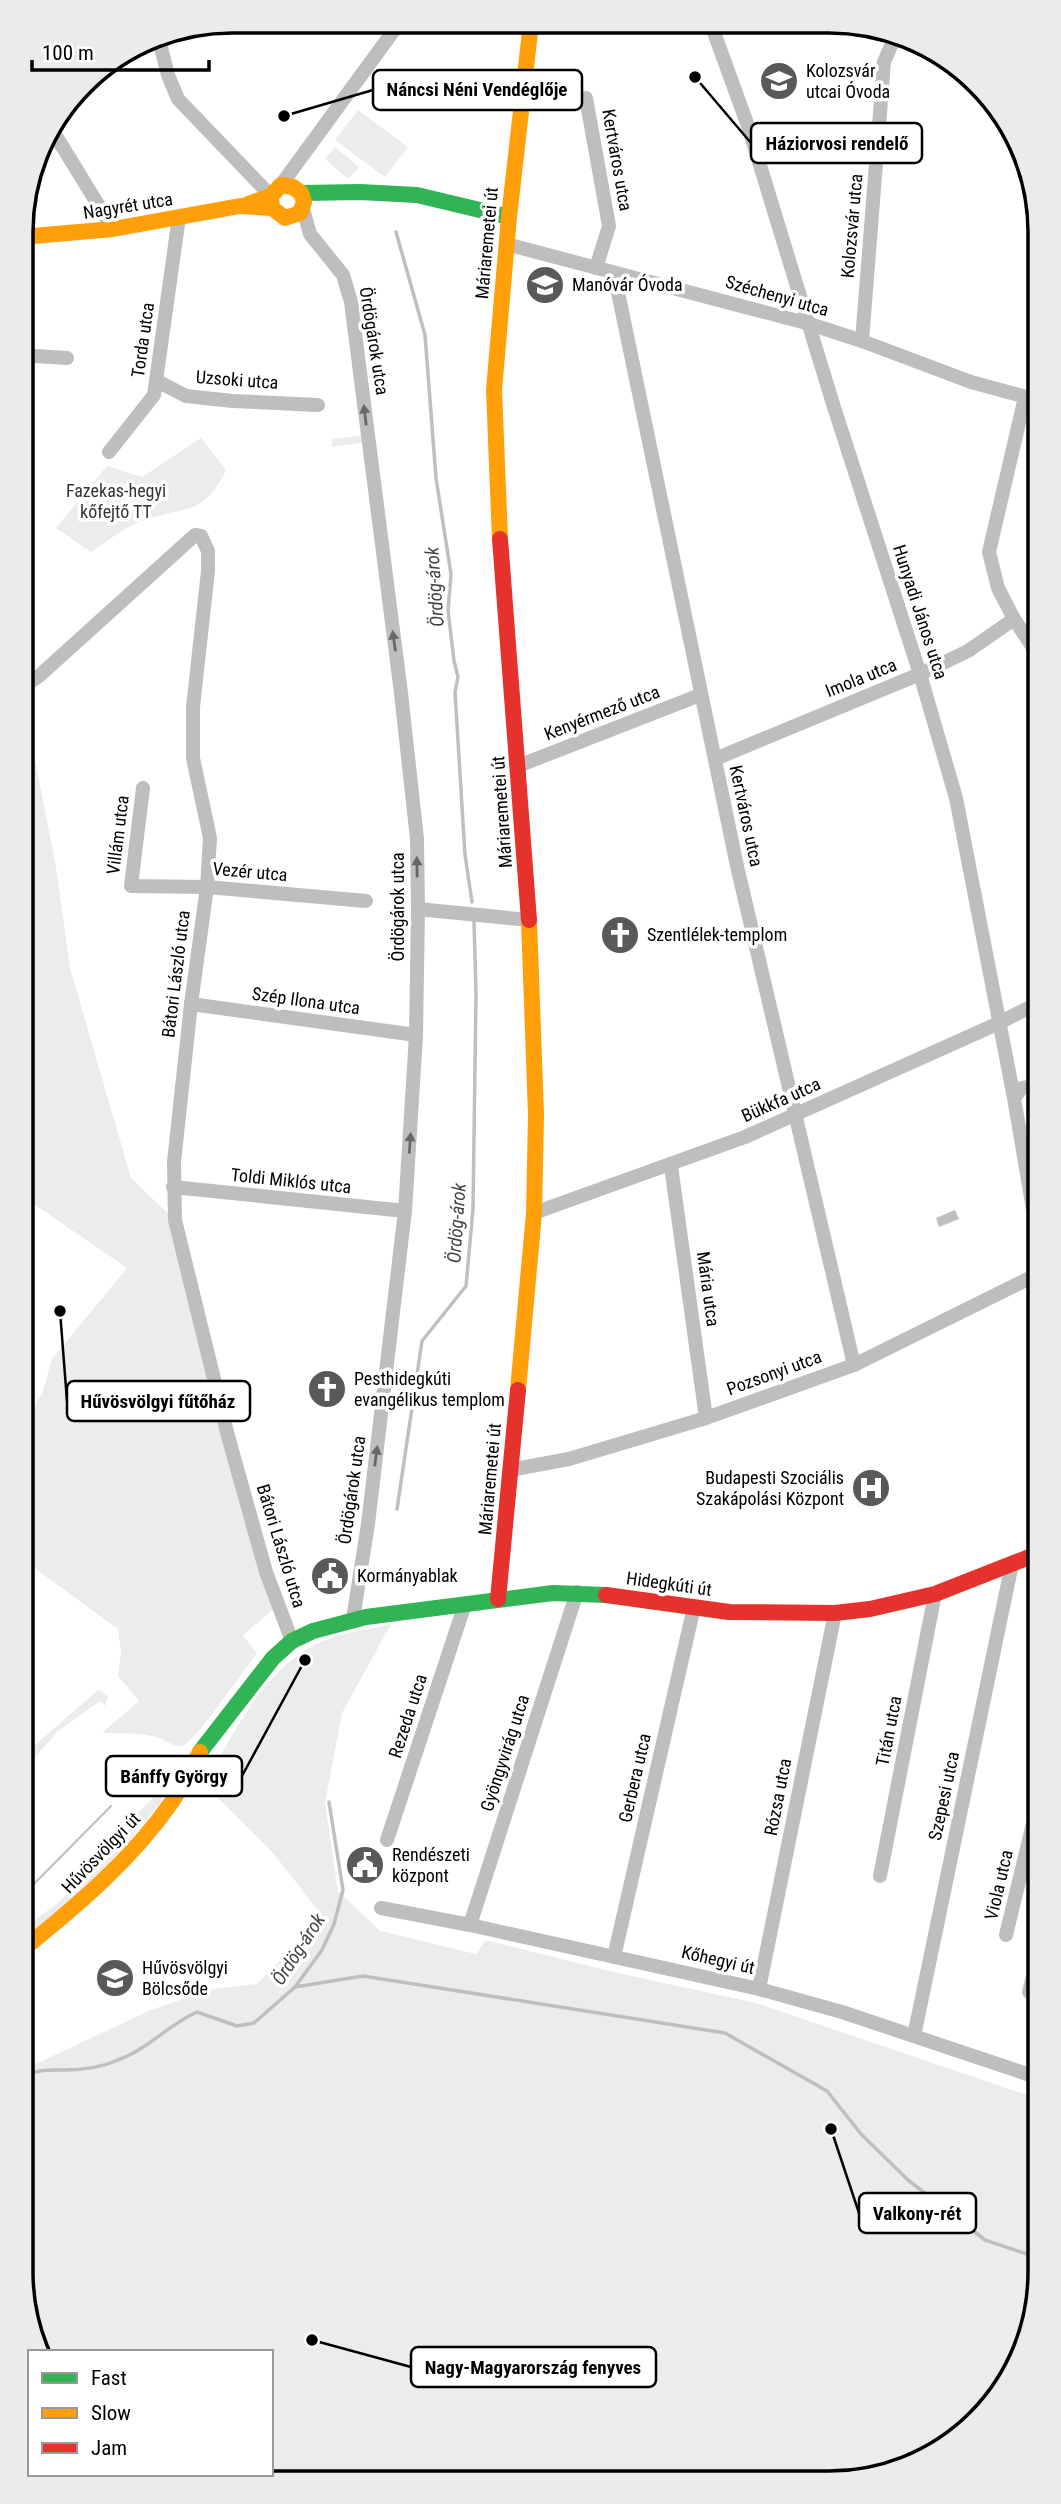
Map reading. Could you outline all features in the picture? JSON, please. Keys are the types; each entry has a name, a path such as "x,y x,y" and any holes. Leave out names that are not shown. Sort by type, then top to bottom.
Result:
{"street":[{"name":"Máriaremetei út","path":"498,1599 534,1213 536,1126 529,920 501,552 494,390 506,244 530,33"},
{"name":"Hunyadi János utca","path":"714,33 748,126 920,674 956,798 1028,1177"},
{"path":"280,192 393,34"},
{"name":"Kolozsvár utca","path":"862,341 884,62 892,44"},
{"name":"Ördögárok utca","path":"160,47 167,75 178,99 280,192 343,275 351,302 408,760 417,839 418,909 416,1035 405,1211 368,1524 353,1619"},
{"name":"Kertváros utca","path":"586,98 609,226 596,268"},
{"path":"57,138 113,229"},
{"name":"Nagyrét utca","path":"34,236 113,229 240,206 280,192 417,195 509,217"},
{"name":"Torda utca","path":"109,452 154,395 178,217"},
{"name":"Széchenyi utca","path":"506,244 810,324 971,382 1028,398"},
{"name":"Kertváros utca","path":"614,273 700,695 854,1365"},
{"path":"34,356 67,358"},
{"name":"Uzsoki utca","path":"157,381 186,396 233,401 318,404"},
{"path":"1028,402 989,552 998,588 1028,640"},
{"name":"Bátori László utca","path":"34,680 195,535 201,536 208,551 208,570 192,737 193,758 206,809 210,838 173,1188 175,1220 228,1436 266,1572 292,1641"},
{"name":"Imola utca","path":"715,759 920,674 968,651 1014,619"},
{"name":"Kenyérmező utca","path":"519,766 700,695"},
{"name":"Villám utca","path":"131,886 143,788"},
{"name":"Vezér utca","path":"131,886 206,887 366,901"},
{"path":"418,909 529,920"},
{"name":"Szép Ilona utca","path":"191,1004 416,1035"},
{"name":"Bükkfa utca","path":"534,1213 671,1166 795,1116 1028,1008"},
{"path":"1014,1098 1022,1088 1028,1087"},
{"name":"Mária utca","path":"671,1166 706,1418"},
{"name":"Toldi Miklós utca","path":"173,1188 405,1211"},
{"name":"Pozsonyi utca","path":"510,1470 569,1459 706,1418 854,1365 1027,1279"},
{"name":"Hidegkúti út","path":"292,1641 313,1631 353,1619 553,1593 577,1592 765,1614 835,1613 870,1609 935,1594 1027,1558"},
{"name":"Szepesi utca","path":"914,2036 1012,1564"},
{"name":"Gyöngyvirág utca","path":"470,1925 577,1592"},
{"name":"Titán utca","path":"880,1876 935,1594"},
{"name":"Rezeda utca","path":"387,1840 465,1604"},
{"name":"Gerbera utca","path":"614,1957 694,1607"},
{"name":"Rózsa utca","path":"759,1989 835,1613"},
{"name":"Hűvösvölgyi út","path":"33,1941 83,1901 148,1833 172,1802 201,1751 242,1695 273,1658 292,1641"},
{"name":"Viola utca","path":"1006,1935 1027,1847"},
{"name":"Kőhegyi út","path":"380,1908 470,1925 759,1989 842,2012 1027,2074"}],"green space":[{"path":"358,110 408,147 385,177 335,140"},
{"path":"335,147 359,167 348,179 325,159"},
{"path":"367,435 368,442 332,447 332,439"},
{"name":"Fazekas-hegyi kőfejtő TT","path":"201,438 226,470 218,485 201,503 135,524 91,552 56,528 107,466 142,477"},
{"path":"34,753 56,867 70,968 131,1178 175,1220 274,1609 243,1635 257,1654 208,1720 182,1746 150,1735 102,1733 139,1701 118,1676 121,1653 118,1629 33,1567 33,1406 42,1394 52,1359 127,1268 34,1204"},
{"path":"391,1624 342,1713 325,1803 338,1891 380,1931 476,1954 486,1940 609,1971 756,2003 1027,2095 1027,2285 1024,2311 1013,2348 994,2382 960,2421 939,2437 905,2456 880,2464 829,2471 273,2471 273,2350 49,2350 40,2323 33,2272 33,2065 151,2010 212,1989 257,1984 323,1917 274,1854 204,1784 240,1722 267,1684 302,1652 323,1641"},
{"path":"98,1690 108,1696 105,1706 100,1701 58,1731 33,1760 33,1747"},
{"path":"157,1794 163,1799 117,1855 82,1890 33,1932 33,1921 58,1903 125,1833 129,1822"}],"shaded area":[{"path":"955,1210 959,1219 939,1227 936,1218"}],"waterway":[{"name":"Ördög-árok","path":"396,232 425,335 436,478 451,574 448,611 458,677 455,692 465,855 472,902"},
{"name":"Ördög-árok","path":"397,1509 422,1341 466,1286 473,1209 476,994 474,921"},
{"name":"Ördög-árok","path":"33,2073 85,2069 112,2062 139,2050 197,2012 237,2026 254,2023 295,1987 322,1950 334,1924 343,1890 329,1802"},
{"path":"295,1987 363,1976 725,2033 827,2091 861,2134 908,2180 985,2240 1027,2254"}],"tram line":[{"path":"33,1885 111,1806"}],"traffic: fast":[{"path":"302,193 417,195 509,217"},
{"path":"200,1752 273,1658 292,1641 313,1631 366,1617 553,1593 606,1595"}],"traffic: slow":[{"path":"500,539 494,390 509,217 530,33"},
{"path":"248,204 271,196 281,185 293,187 301,193 304,202 300,213 285,218 272,208 271,197"},
{"path":"34,236 113,229 240,206 272,208"},
{"path":"518,1390 534,1213 536,1115 529,920"},
{"path":"33,1941 122,1862 156,1824 183,1784 200,1752"}],"traffic: jam":[{"path":"500,539 529,920"},
{"path":"498,1599 518,1390"},
{"path":"606,1595 729,1612 835,1613 870,1609 935,1594 1027,1558"}],"place":[{"name":"Háziorvosi rendelő","path":"695,77"},
{"name":"Kolozsvár utcai Óvoda","path":"779,81"},
{"name":"Náncsi Néni Vendéglője","path":"284,116"},
{"name":"Manóvár Óvoda","path":"545,285"},
{"name":"Szentlélek-templom","path":"620,935"},
{"name":"Hűvösvölgyi fűtőház","path":"60,1311"},
{"name":"Pesthidegkúti evangélikus templom","path":"327,1389"},
{"name":"Budapesti Szociális Szakápolási Központ","path":"871,1488"},
{"name":"Kormányablak","path":"330,1576"},
{"name":"Bánffy György","path":"305,1660"},
{"name":"Rendészeti központ","path":"365,1865"},
{"name":"Hűvösvölgyi Bölcsőde","path":"115,1978"},
{"name":"Valkony-rét","path":"831,2129"},
{"name":"Nagy-Magyarország fenyves","path":"312,2340"}]}
